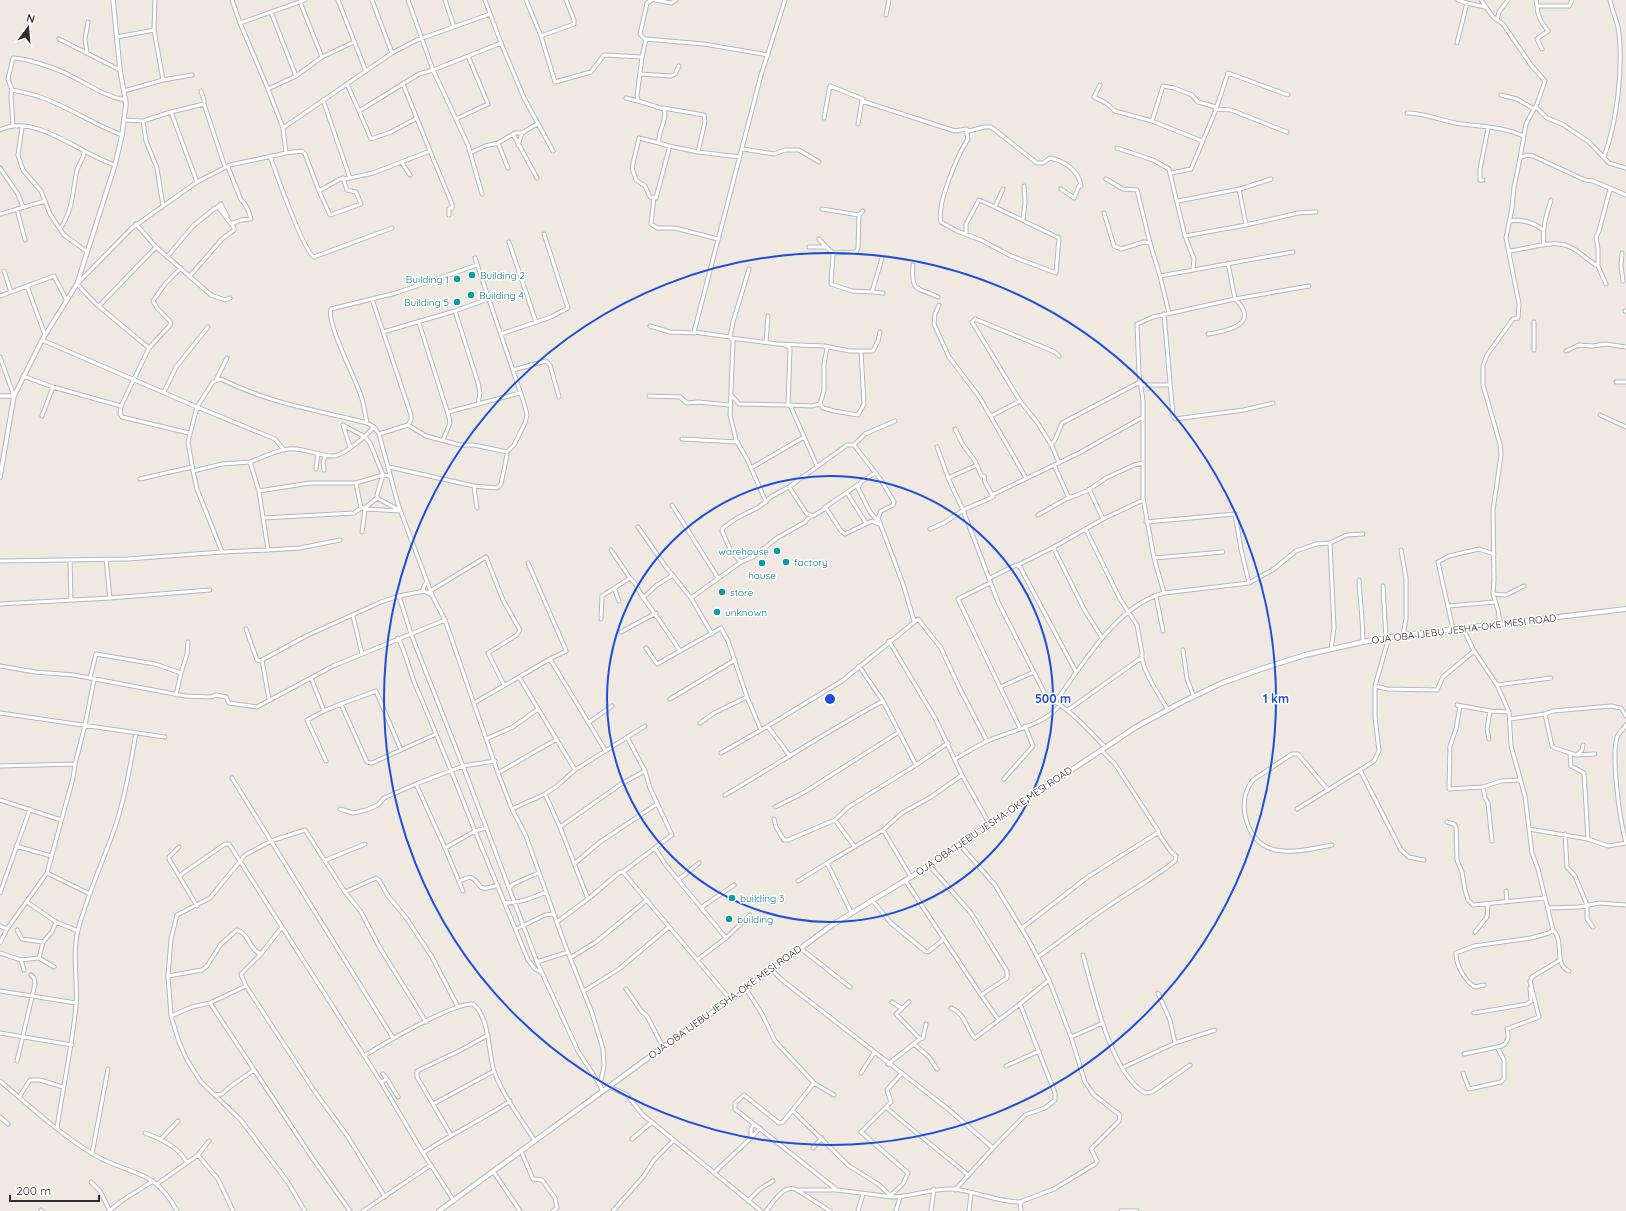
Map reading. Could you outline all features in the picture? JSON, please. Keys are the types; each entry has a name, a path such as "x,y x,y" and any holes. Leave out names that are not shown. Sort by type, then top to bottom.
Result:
{"main road":[{"name":"OJA OBA IJEBU JESHA-OKE MESI ROAD","path":"441,1210 608,1086 746,989 850,912 911,877 990,826 1136,727 1194,697 1222,683 1261,669 1305,655 1363,642 1403,635 1626,609"}],"street":[{"path":"76,284 115,165 124,120 126,100 120,70 113,0"},
{"path":"155,0 154,30 163,80"},
{"path":"232,0 283,128 286,153"},
{"path":"240,23 305,0"},
{"path":"338,0 366,69"},
{"path":"372,0 392,53"},
{"path":"408,0 433,70 470,153 482,194"},
{"path":"445,0 454,27"},
{"path":"484,0 524,98 553,151"},
{"path":"526,0 541,36 555,82 591,72 604,55 642,57"},
{"path":"541,36 574,24 574,20 566,0"},
{"path":"652,0 647,3 640,34 646,39 697,43 768,55"},
{"path":"655,0 671,3 676,0"},
{"path":"697,333 694,332 696,320 706,291 740,157 785,0"},
{"path":"886,15 889,0"},
{"path":"1458,0 1485,7"},
{"path":"1481,0 1485,7 1497,20 1503,24 1531,65 1545,81 1522,136 1520,158 1506,238 1510,251 1512,274 1519,304 1518,318 1513,319 1507,326 1487,355 1483,366 1483,386 1500,444 1501,455 1493,510 1493,594 1500,624"},
{"path":"1497,20 1499,12 1508,0"},
{"path":"1536,0 1537,12 1540,21 1548,31 1537,39 1542,49"},
{"path":"1537,6 1569,6 1572,0"},
{"path":"1604,157 1616,118 1620,56 1618,30 1610,0"},
{"path":"300,2 322,57"},
{"path":"1457,43 1467,3"},
{"path":"271,12 296,76"},
{"path":"283,128 347,84 366,69 392,53 422,38 490,14"},
{"path":"87,53 85,39 88,22"},
{"path":"117,37 154,30"},
{"path":"59,39 120,70"},
{"path":"638,101 642,57 646,39"},
{"path":"268,89 296,76 322,57 354,42"},
{"path":"359,112 419,74 433,70 501,43"},
{"path":"456,119 488,104 468,56"},
{"path":"13,125 12,90 8,76 12,59 15,58 69,75 106,95 126,100"},
{"path":"640,74 671,76 675,74 679,66"},
{"path":"1171,173 1190,169 1216,108 1228,73 1288,95"},
{"path":"124,91 163,80 192,75"},
{"path":"347,84 370,139 391,132 417,118"},
{"path":"404,84 452,204 452,208 449,209 449,215"},
{"path":"1100,85 1094,97 1106,103 1115,111 1152,121 1202,141"},
{"path":"824,118 830,86 837,90 863,98 858,124"},
{"path":"1152,121 1163,86 1174,88 1192,95 1198,102 1216,108 1231,110 1287,132"},
{"path":"12,90 41,97 122,135"},
{"path":"201,91 204,104 226,167 241,200 245,203 251,219 241,220 231,224"},
{"path":"1501,95 1517,99 1535,108 1548,118 1562,124 1589,142 1611,164 1626,168"},
{"path":"626,98 662,108 704,115 705,122 698,152"},
{"path":"323,100 350,178"},
{"path":"862,101 955,131 966,129 969,132 984,127 990,127 1037,163 1043,163 1050,158 1066,164 1079,177 1081,186 1078,186 1074,198 1062,189"},
{"path":"124,120 143,121 204,104"},
{"path":"659,143 658,138 666,114 662,108"},
{"path":"171,112 197,182"},
{"path":"1407,113 1426,114 1448,122 1516,133 1522,136"},
{"path":"143,121 146,140 157,168 163,206"},
{"path":"470,153 485,146 498,143 513,134 522,133 538,124"},
{"path":"0,130 13,125 31,127 46,132 84,153 115,165"},
{"path":"22,127 18,144 20,163 28,178 41,190 50,214 60,229 70,241 86,251"},
{"path":"1483,180 1480,180 1480,169 1488,128"},
{"path":"966,129 968,139 962,147 956,164 951,171 951,177 943,196 941,222 966,234 981,240 1011,256 1056,273 1059,238 1024,219 995,206 979,200 966,224 966,234"},
{"path":"518,145 522,133"},
{"path":"513,134 537,178"},
{"path":"654,197 650,197 645,186 636,180 632,168 639,138 698,152 740,157"},
{"path":"498,143 508,168"},
{"path":"669,146 656,198 654,197 651,224 657,228 675,228 718,239"},
{"path":"1117,148 1165,166 1171,173 1185,236 1194,259 1193,269"},
{"path":"743,149 774,154 785,150 799,150 819,162"},
{"path":"0,474 14,396 42,340 76,284 136,224 180,196 197,182 226,167 270,156 302,151 305,154 330,215 361,204 356,192 348,191 343,178"},
{"path":"319,191 343,178 373,173 430,151"},
{"path":"60,229 72,205 78,169 84,153"},
{"path":"1520,158 1527,155 1533,156 1626,195"},
{"path":"270,156 293,216 308,248 314,257 392,228"},
{"path":"402,163 410,175"},
{"path":"0,168 18,194 23,207"},
{"path":"1106,179 1123,189 1137,190 1169,313"},
{"path":"1178,201 1238,189 1271,179"},
{"path":"1024,186 1024,219"},
{"path":"995,206 1003,189"},
{"path":"1238,189 1246,226"},
{"path":"1606,284 1598,266 1598,249 1596,238 1610,189"},
{"path":"1544,245 1543,230 1551,200"},
{"path":"0,214 44,201"},
{"path":"167,257 193,226 215,208 219,208 234,230 222,239 190,276"},
{"path":"17,209 25,240"},
{"path":"822,209 859,215"},
{"path":"819,239 833,253 856,252 858,248 859,215 863,211"},
{"path":"1185,236 1246,226 1298,213 1316,212"},
{"path":"1104,213 1114,246 1116,248 1125,249 1144,242 1150,243"},
{"path":"1509,221 1537,224 1543,230"},
{"path":"136,224 156,247 211,295 224,300 230,298"},
{"path":"501,334 562,312 568,307 544,234"},
{"path":"509,242 536,322"},
{"path":"1510,251 1544,245 1568,246 1598,266"},
{"path":"98,306 156,247"},
{"path":"809,247 826,247"},
{"path":"1160,276 1293,252"},
{"path":"833,253 831,284 852,291 883,293"},
{"path":"1622,253 1623,281"},
{"path":"408,425 426,436 507,452 514,445 525,423 526,415 524,403 475,258"},
{"path":"872,292 882,258"},
{"path":"1208,334 1229,331 1243,322 1245,316 1243,306 1235,299 1228,263"},
{"path":"367,423 360,394 334,329 330,312 331,309 372,299 477,265"},
{"path":"914,265 914,284 918,290 938,297"},
{"path":"181,268 165,284 153,301 157,308 170,320 171,324 148,348 121,406 120,414 122,417 189,432"},
{"path":"750,269 733,322 730,337 733,341 729,406 734,435 766,502"},
{"path":"4,271 11,292"},
{"path":"0,296 54,276 66,300"},
{"path":"76,284 98,306 148,348"},
{"path":"27,286 45,335"},
{"path":"1164,593 1154,558 1143,500 1143,417 1141,384 1138,374 1137,324 1164,314 1235,299 1309,286"},
{"path":"383,332 419,323 488,298"},
{"path":"372,299 411,415 411,420 408,425 379,434"},
{"path":"939,305 934,320 937,333 952,361 972,384 1026,478"},
{"path":"455,311 478,383 480,393 478,404"},
{"path":"1164,314 1173,416 1178,419 1244,410 1273,403"},
{"path":"766,342 768,316"},
{"path":"1059,356 1055,352 975,319 972,322 1020,401 1037,422 1051,445 1059,463"},
{"path":"1534,322 1534,350"},
{"path":"419,323 448,412 450,424 443,440"},
{"path":"650,326 670,332 697,333 776,344 861,351 873,351 880,332"},
{"path":"164,392 176,367 208,327"},
{"path":"42,340 70,354 133,378 197,407 275,439 284,450"},
{"path":"784,344 790,348 789,405 817,466"},
{"path":"1566,351 1578,345 1593,346 1605,344 1626,348"},
{"path":"820,404 824,390 824,364 827,348"},
{"path":"820,404 823,408 858,415 864,404 861,351"},
{"path":"0,357 14,396"},
{"path":"222,552 197,489 188,442 189,432 197,407 207,389 216,380 227,358"},
{"path":"513,370 546,361 550,365 559,397"},
{"path":"23,376 53,387 121,406"},
{"path":"216,380 220,379 248,392 305,409 367,423 374,427 379,434 389,467 391,484 400,511 431,593 445,620 498,772 512,809 526,836 538,873 592,1012 603,1049 604,1066 600,1085"},
{"path":"1616,382 1626,382"},
{"path":"1051,445 1054,442 1062,423 1141,384 1170,385"},
{"path":"42,416 53,387"},
{"path":"448,412 520,393"},
{"path":"730,394 739,404"},
{"path":"0,396 14,396"},
{"path":"649,396 680,397 687,403 698,402 729,406 739,404 812,406 820,404"},
{"path":"991,416 1020,401"},
{"path":"1600,415 1626,427"},
{"path":"930,529 944,523 963,510 993,497 992,494 1079,453 1143,417"},
{"path":"741,562 731,550 722,529 737,518 766,502 772,496 789,487 850,444 854,444 865,434 895,421"},
{"path":"263,518 354,513 366,506 377,496 383,475 370,443 365,437 343,425 350,448"},
{"path":"140,479 222,464 250,462 284,450 301,449 335,456 350,448 365,437 374,427"},
{"path":"955,429 977,465 981,475 984,476 985,482 992,494"},
{"path":"751,468 804,437"},
{"path":"682,439 738,442"},
{"path":"854,444 894,502 893,505 879,513 879,523"},
{"path":"937,447 946,474 963,510 974,542 1003,613 1047,696 1049,699 1056,701 1068,710 1105,747"},
{"path":"316,469 318,453"},
{"path":"324,470 323,462 326,455"},
{"path":"389,467 474,486 498,488 501,484 507,455"},
{"path":"250,462 259,491 268,550"},
{"path":"1038,515 1127,468 1143,463"},
{"path":"1054,464 1069,498"},
{"path":"946,474 948,478 977,465"},
{"path":"691,598 741,562 753,557 777,538 805,522 811,516 875,473"},
{"path":"259,491 310,483 356,483 383,475 390,476"},
{"path":"860,482 858,488 859,492 870,512 879,523 914,621"},
{"path":"356,483 361,508"},
{"path":"474,486 477,508"},
{"path":"789,487 807,514 811,516"},
{"path":"1089,489 1103,519"},
{"path":"847,492 866,524"},
{"path":"377,496 400,511"},
{"path":"990,578 1054,547 1103,519 1143,500"},
{"path":"672,505 718,578"},
{"path":"824,508 841,531 845,534 866,524 876,522 879,523"},
{"path":"362,532 365,509 400,511"},
{"path":"1146,522 1236,514 1241,549 1249,583"},
{"path":"638,527 691,598 712,634"},
{"path":"1086,530 1128,612 1137,625 1142,653 1141,658 1147,673 1168,711"},
{"path":"1056,701 1102,638 1128,612 1156,596 1164,593 1249,583 1274,569 1296,552 1316,544 1330,543 1347,535 1363,534"},
{"path":"0,561 128,559 300,548 340,540"},
{"path":"1330,543 1334,628 1331,650"},
{"path":"1054,547 1055,552 1084,609 1102,638"},
{"path":"1453,629 1438,563 1439,561 1449,556 1478,549 1494,554"},
{"path":"611,550 630,578 634,581 643,598 656,613 680,652"},
{"path":"1401,550 1406,578 1406,619 1403,635"},
{"path":"1154,558 1223,552"},
{"path":"260,661 306,636 381,602 399,596 422,592 431,593 486,557 503,600 520,630 517,635 488,653 504,685"},
{"path":"106,559 110,598"},
{"path":"70,560 71,600"},
{"path":"474,703 566,651 528,563"},
{"path":"1018,565 1022,569 1076,672"},
{"path":"643,598 673,575"},
{"path":"601,619 602,596 630,578"},
{"path":"1359,580 1363,642"},
{"path":"422,592 425,584 428,582"},
{"path":"990,583 958,599 1020,728"},
{"path":"1297,809 1374,761 1379,751 1375,717 1375,686 1388,637 1383,586"},
{"path":"1493,594 1506,595 1524,586"},
{"path":"614,588 619,601"},
{"path":"0,604 110,598 210,590"},
{"path":"399,596 411,634 541,972 578,1051 600,1085 602,1091"},
{"path":"1156,596 1163,631"},
{"path":"1448,606 1495,602"},
{"path":"621,632 656,613"},
{"path":"353,616 362,654"},
{"path":"721,753 768,727 842,681 918,618 941,648 987,741"},
{"path":"0,666 90,678 176,695 194,697 216,695 226,697 229,703 257,707 269,699 362,654 445,620"},
{"path":"646,648 657,664 721,628 728,641 747,697 761,730"},
{"path":"1463,628 1474,651 1497,685 1509,712 1511,746 1525,796 1532,853 1538,869 1553,930 1559,938 1560,960 1563,968 1569,971"},
{"path":"246,630 253,652 260,661 269,699"},
{"path":"398,638 452,770 475,831 531,965 541,972"},
{"path":"889,641 921,692 962,775 990,826"},
{"path":"176,695 187,654 188,642"},
{"path":"1183,650 1187,679 1194,697"},
{"path":"1375,686 1387,689 1437,690 1443,677 1474,651"},
{"path":"90,678 96,654 156,664 181,673"},
{"path":"1068,710 1141,658"},
{"path":"550,659 605,750"},
{"path":"670,699 735,660"},
{"path":"859,666 883,701 916,764"},
{"path":"1000,687 1034,672"},
{"path":"519,677 575,770"},
{"path":"311,678 324,711"},
{"path":"1497,685 1551,678"},
{"path":"0,943 7,929 46,874 73,778 94,680"},
{"path":"326,761 307,720 324,711 376,691 401,750"},
{"path":"700,723 714,713 747,697"},
{"path":"725,795 837,726 883,701"},
{"path":"341,704 367,762 372,763 436,734"},
{"path":"955,759 987,741 1053,713 1060,704"},
{"path":"1509,712 1490,711 1458,705 1456,729 1449,747 1449,789 1483,787 1501,782 1520,780"},
{"path":"588,723 612,706"},
{"path":"1510,719 1545,714 1553,710 1618,706 1626,716"},
{"path":"486,739 513,727 538,709"},
{"path":"1489,738 1488,729 1490,711"},
{"path":"0,713 165,738"},
{"path":"1545,714 1552,746 1570,754 1595,754"},
{"path":"1529,830 1565,834 1588,839 1608,846 1626,843 1620,810 1615,749 1617,737 1626,725"},
{"path":"512,809 544,794 557,786 575,770 645,726"},
{"path":"1004,779 1033,746 1025,726"},
{"path":"768,727 790,756"},
{"path":"775,807 803,793 899,732"},
{"path":"57,1128 63,1087 72,1045 76,1003 75,972 78,931 90,894 115,829 126,786 136,733"},
{"path":"557,922 588,899 620,872 623,872 671,836 672,833 657,804 645,770 627,737"},
{"path":"498,772 557,739"},
{"path":"774,819 776,827 786,841 835,820 847,808 948,744"},
{"path":"1576,755 1580,754 1583,745"},
{"path":"1038,957 1070,935 1107,906 1163,871 1175,861 1176,856 1172,853 1158,833 1159,830 1115,764 1101,750"},
{"path":"1328,790 1303,759 1298,754 1292,754 1252,780 1248,786 1244,807 1247,824 1254,839 1268,847 1291,853 1332,845"},
{"path":"1570,754 1571,766 1584,773 1588,839"},
{"path":"340,809 353,812 366,810 378,805 384,798 452,770 463,766 495,761"},
{"path":"0,766 75,764"},
{"path":"560,827 621,784 645,770"},
{"path":"1360,770 1401,850 1409,857 1424,860"},
{"path":"798,881 854,846 883,830 902,813 931,797 962,775"},
{"path":"232,778 393,1038"},
{"path":"416,784 464,891"},
{"path":"1483,787 1485,798 1488,803 1492,841"},
{"path":"544,794 560,827 588,899"},
{"path":"0,800 61,820"},
{"path":"574,864 600,842 657,804"},
{"path":"0,893 2,883 30,810"},
{"path":"835,820 854,846"},
{"path":"1447,822 1454,824 1456,827 1457,860 1462,872 1463,885 1468,900 1473,905 1544,898"},
{"path":"445,848 475,831 486,828"},
{"path":"305,1211 287,1181 235,1113 201,1082 187,1060 179,1042 171,1016 168,976 171,939 176,917 180,913 210,898 241,862 245,855 271,841 305,830 326,860 345,892 360,912 380,948 426,1022"},
{"path":"883,830 911,877"},
{"path":"1022,928 1089,876 1158,833"},
{"path":"1565,834 1566,867 1575,876 1587,905 1587,919 1593,926"},
{"path":"179,876 225,844 229,844 381,1082 423,1153 454,1200"},
{"path":"326,860 365,844"},
{"path":"797,1190 837,1190 900,1197 934,1189 955,1190 1020,1202 1054,1189 1095,1164 1097,1161 1091,1149 1092,1146 1120,1119 1120,1115 1094,1095 1085,1082 1071,1036 1049,980 1022,928 995,885 960,845"},
{"path":"16,846 51,856"},
{"path":"180,847 169,858 196,906"},
{"path":"655,848 678,880 702,907 726,938"},
{"path":"678,880 699,863"},
{"path":"827,863 850,912"},
{"path":"929,865 971,913 1007,971 1007,978 981,996"},
{"path":"623,872 730,999"},
{"path":"509,889 512,884 538,873"},
{"path":"46,874 90,894"},
{"path":"459,881 470,877 480,887 485,889 498,885"},
{"path":"345,892 376,878 379,880 388,896 407,919 432,957 458,1007"},
{"path":"905,880 981,996 998,1019"},
{"path":"702,907 734,885"},
{"path":"1506,891 1507,902"},
{"path":"505,903 515,903 546,892"},
{"path":"570,958 602,938 647,900"},
{"path":"872,900 891,922 925,951 928,952 944,939"},
{"path":"27,902 56,922 78,931"},
{"path":"1475,932 1487,917 1488,903"},
{"path":"1547,908 1598,903 1626,905"},
{"path":"516,929 545,915 554,914"},
{"path":"697,960 726,938 750,915"},
{"path":"39,958 42,942 52,932 56,922"},
{"path":"0,926 7,929"},
{"path":"282,927 261,954 241,974 246,986 315,1092 348,1136 385,1197"},
{"path":"584,991 619,969 669,927"},
{"path":"17,930 22,939 42,942"},
{"path":"168,976 202,970 208,966 221,944 237,930 243,933 256,951 261,954"},
{"path":"1484,985 1475,987 1466,979 1457,960 1456,953 1474,946 1531,938 1550,933 1553,930"},
{"path":"800,948 850,988"},
{"path":"537,962 568,952"},
{"path":"0,954 21,960 39,958 54,967"},
{"path":"1083,956 1104,1024 1117,1058 1129,1077 1145,1093 1152,1092 1190,1065"},
{"path":"21,960 24,970"},
{"path":"1474,1013 1527,1004 1531,1001 1530,981 1532,977 1560,960"},
{"path":"771,969 782,980 823,1010 874,1053 948,1109 993,1148"},
{"path":"17,1061 34,984 34,978 31,975"},
{"path":"951,1008 957,1010 965,1019 975,1038 1049,980"},
{"path":"1464,1054 1497,1047 1507,1043 1509,1037 1507,1029 1539,1017 1530,981"},
{"path":"171,1016 192,1007 210,1003 246,986"},
{"path":"626,989 642,1012 647,1016 663,1047"},
{"path":"746,989 775,1041 814,1083 834,1095"},
{"path":"0,991 76,1003"},
{"path":"1158,993 1170,1020 1175,1043"},
{"path":"892,1002 901,1008"},
{"path":"909,1002 896,1014 920,1039"},
{"path":"210,1003 313,1159 350,1211"},
{"path":"364,1056 393,1038 458,1007 471,1004 476,1006 488,1035 494,1071 510,1101 535,1141"},
{"path":"955,1190 1025,1115 1045,1108 1055,1100 1056,1093 1020,1004"},
{"path":"888,1064 923,1038 926,1024"},
{"path":"1071,1036 1104,1024"},
{"path":"1122,1068 1175,1043 1215,1030"},
{"path":"0,1033 72,1045"},
{"path":"451,1135 417,1077 417,1071 488,1035"},
{"path":"914,1044 929,1057 937,1069"},
{"path":"1463,1073 1469,1089 1501,1082 1504,1078 1504,1060 1497,1047"},
{"path":"1006,1066 1039,1051"},
{"path":"861,1073 874,1053"},
{"path":"92,1154 108,1069"},
{"path":"215,1095 222,1094 254,1070"},
{"path":"433,1104 494,1071"},
{"path":"383,1074 398,1097"},
{"path":"891,1196 903,1184 908,1173 861,1132 887,1108 891,1102 886,1090 901,1074"},
{"path":"381,1082 387,1079"},
{"path":"19,1097 30,1080 40,1080 63,1087"},
{"path":"0,1081 57,1128 92,1154 137,1172 157,1184 169,1197 176,1211"},
{"path":"814,1083 793,1111 784,1121 779,1124 745,1096 742,1096 735,1103 735,1109 837,1190"},
{"path":"608,1086 626,1095 652,1122 761,1211"},
{"path":"423,1153 451,1135 481,1120 510,1101"},
{"path":"887,1108 920,1137 931,1144 968,1175"},
{"path":"793,1111 849,1166 878,1184 891,1196"},
{"path":"0,1117 8,1124"},
{"path":"161,1139 178,1121"},
{"path":"632,1139 652,1122"},
{"path":"752,1138 751,1129 754,1124"},
{"path":"714,1173 728,1158 741,1149 760,1128"},
{"path":"144,1133 161,1139 182,1156 187,1163"},
{"path":"813,1148 822,1138"},
{"path":"613,1211 643,1177 654,1160 674,1140"},
{"path":"157,1184 198,1155 209,1141"},
{"path":"521,1151 533,1179 542,1180 554,1198 556,1210"},
{"path":"198,1155 218,1179 233,1211"},
{"path":"363,1211 431,1165"},
{"path":"493,1171 520,1211"},
{"path":"748,1201 760,1189 773,1181"},
{"path":"91,1182 100,1192 110,1211 123,1200 153,1182"},
{"path":"766,1211 786,1189 792,1188 830,1211"},
{"path":"931,1211 934,1189"},
{"path":"858,1211 863,1194"},
{"path":"969,1211 971,1194"},
{"path":"896,1211 900,1197"},
{"path":"1020,1202 1021,1211"},
{"path":"1121,1211 1137,1211"}],"place":[{"name":"Building 2","path":"472,275"},
{"name":"Building 1","path":"457,279"},
{"name":"Building 4","path":"471,295"},
{"name":"Building 5","path":"457,302"},
{"name":"warehouse","path":"777,551"},
{"name":"factory","path":"786,562"},
{"name":"house","path":"762,563"},
{"name":"store","path":"722,592"},
{"name":"unknown","path":"717,612"},
{"name":"building 3","path":"732,898"},
{"name":"building","path":"729,919"}]}
